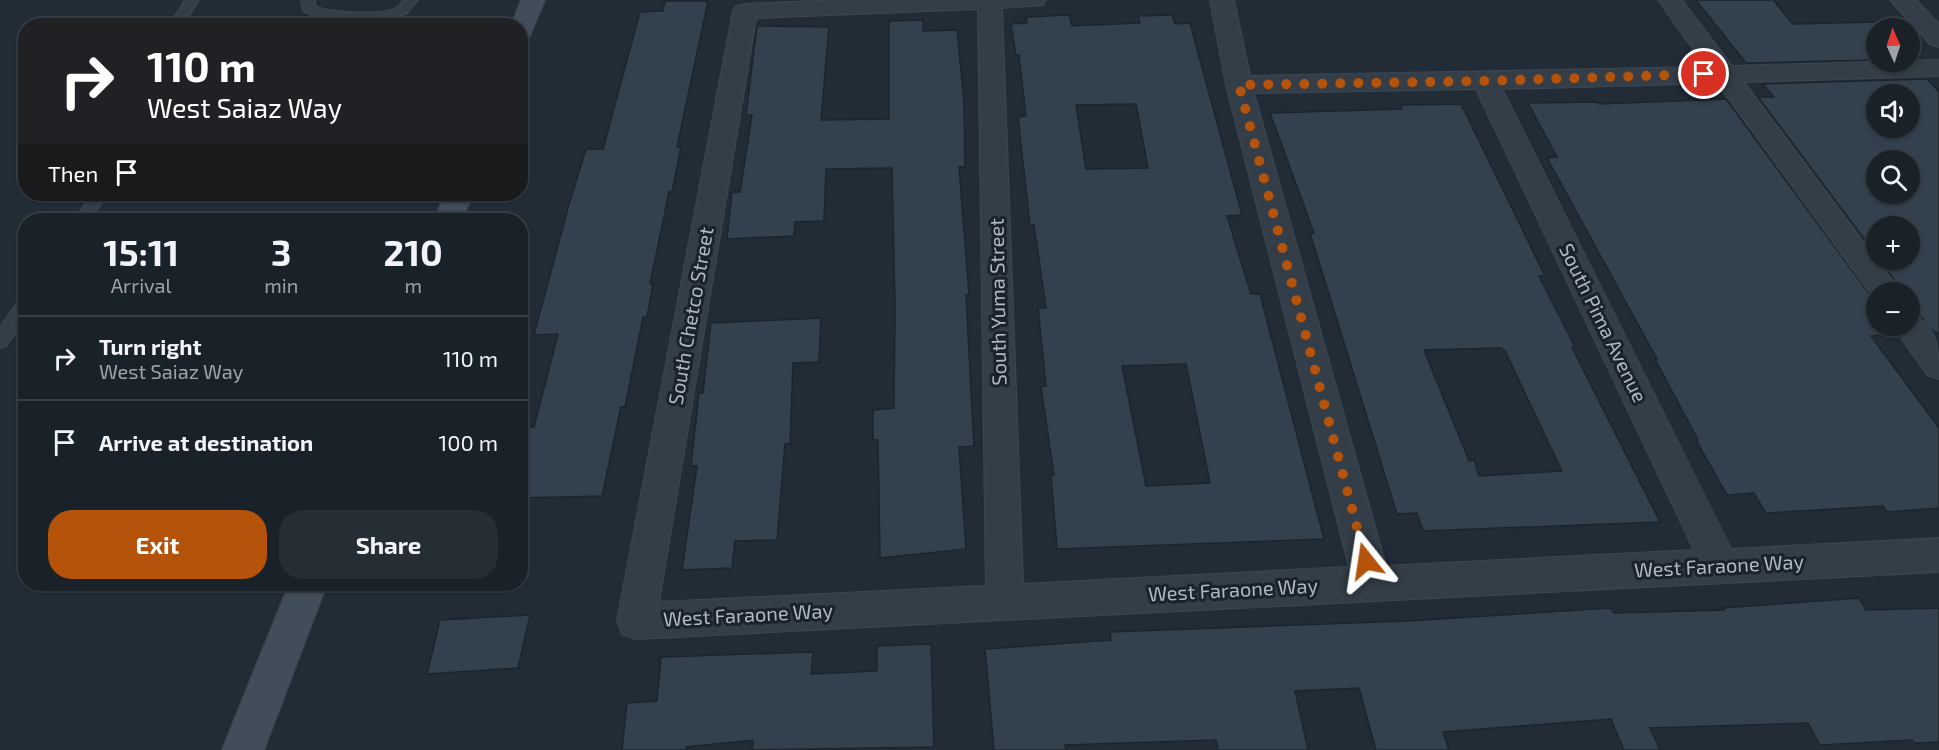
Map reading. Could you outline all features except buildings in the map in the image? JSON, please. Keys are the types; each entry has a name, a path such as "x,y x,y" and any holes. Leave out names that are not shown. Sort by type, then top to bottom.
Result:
{"main road":[{"path":"526,18 533,0"},
{"path":"243,750 305,591"}],"street":[{"path":"990,1 1034,0"},
{"path":"1222,0 1239,85 1372,583"},
{"path":"1670,0 1878,282"},
{"path":"1902,0 1939,39"},
{"name":"South Chetco Street","path":"636,621 745,10 990,1"},
{"name":"South Yuma Street","path":"990,1 1005,603"},
{"path":"1239,85 1485,81 1939,68"},
{"name":"South Pima Avenue","path":"1485,81 1720,566"},
{"path":"1916,336 1939,366"},
{"name":"West Faraone Way","path":"636,621 1939,555"}],"lane":[{"path":"180,18 192,0"},
{"path":"308,0 308,8 323,16 357,17 401,11 411,0"},
{"path":"0,340 18,314"}],"route":[{"path":"1366,561 1239,85 1485,81 1704,74"}]}
